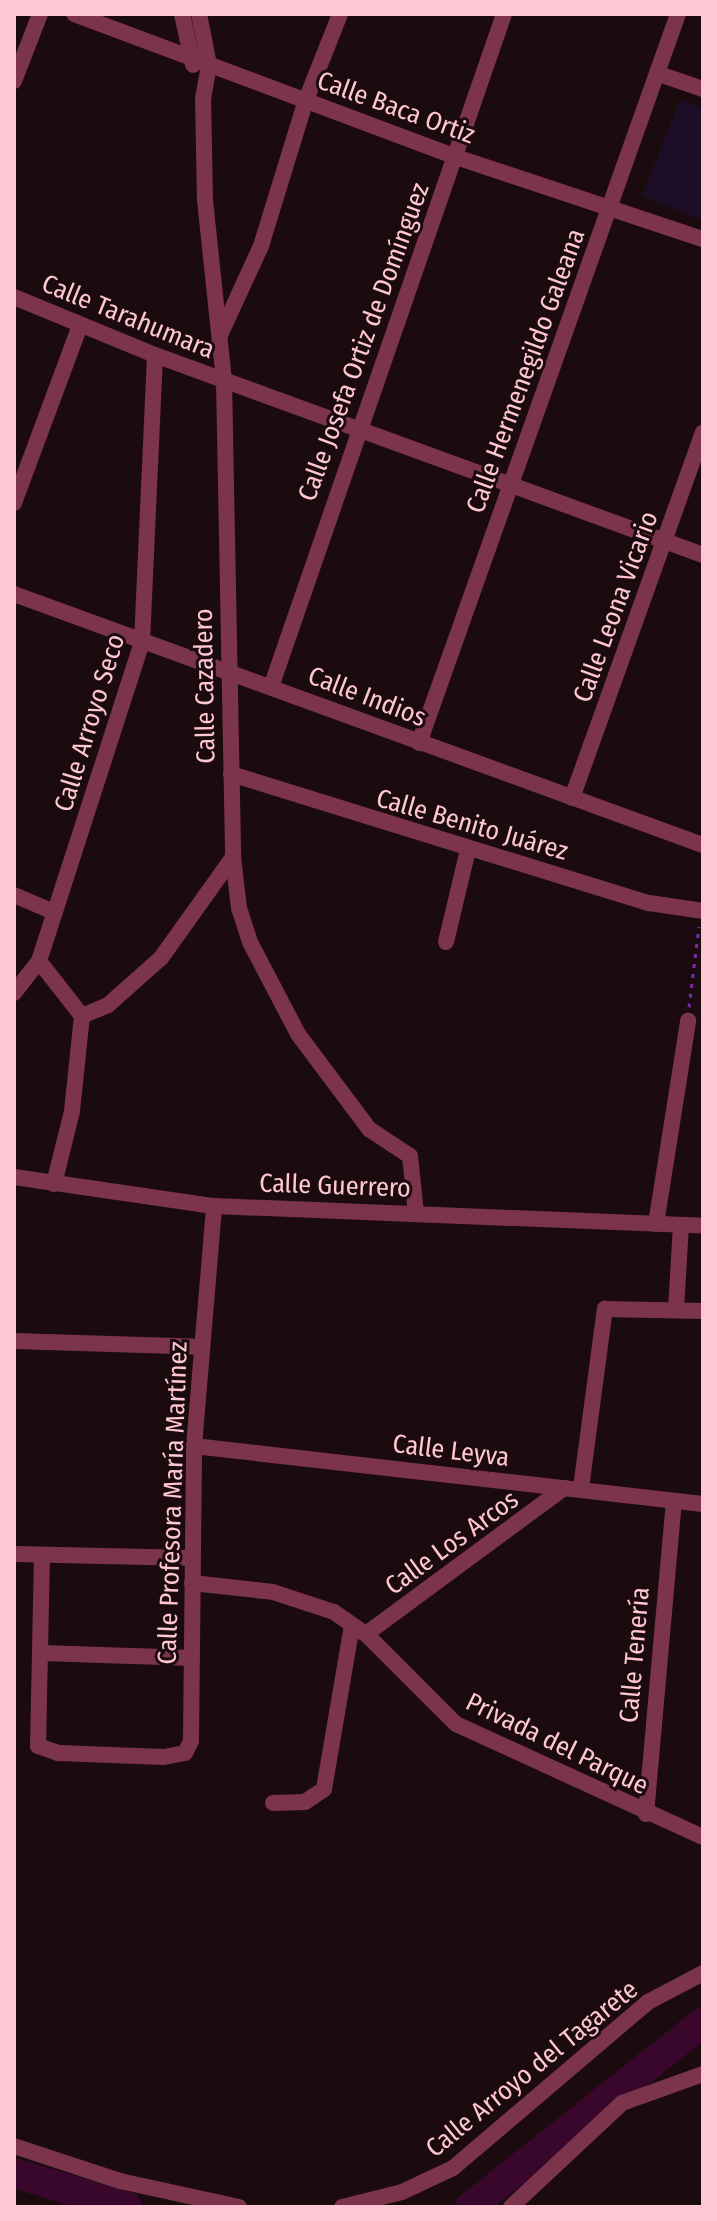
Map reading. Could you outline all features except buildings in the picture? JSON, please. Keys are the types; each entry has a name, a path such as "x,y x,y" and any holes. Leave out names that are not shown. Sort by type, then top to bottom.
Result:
{"street":[{"path":"14,81 40,14"},
{"name":"Calle Baca Ortiz","path":"74,14 456,157 703,239"},
{"name":"Calle Cazadero","path":"182,14 191,60 203,98"},
{"name":"Calle Cazadero","path":"199,14 209,65 203,98 205,200 224,381 233,857 239,908 251,944 298,1034 363,1122 410,1156 416,1213"},
{"path":"221,333 261,246 306,100 340,14"},
{"name":"Calle Josefa Ortiz de Domínguez","path":"271,687 357,428 456,157 504,14"},
{"name":"Calle Hermenegildo Galeana","path":"419,743 678,14"},
{"path":"659,74 703,89"},
{"name":"Calle Tarahumara","path":"14,297 80,326 224,381 703,555"},
{"path":"14,503 80,326"},
{"name":"Calle Arroyo Seco","path":"14,993 39,961 142,642 155,355"},
{"name":"Calle Leona Vicario","path":"572,798 703,433"},
{"name":"Calle Indios","path":"14,594 703,845"},
{"name":"Calle Benito Juárez","path":"231,774 468,850 649,903 702,911"},
{"path":"446,942 468,850"},
{"path":"82,1016 108,1005 161,958 233,857"},
{"path":"14,895 54,912"},
{"path":"39,961 82,1016 77,1085 54,1184"},
{"path":"656,1224 688,1021"},
{"name":"Calle Guerrero","path":"14,1177 214,1206 703,1226"},
{"name":"Calle Profesora María Martínez","path":"42,1653 38,1746 58,1753 164,1757 185,1753 191,1741 194,1446 214,1206"},
{"path":"676,1309 681,1226"},
{"path":"572,1488 604,1311 617,1306 703,1311"},
{"path":"14,1341 200,1347"},
{"name":"Calle Leyva","path":"194,1446 703,1504"},
{"name":"Calle Los Arcos","path":"359,1630 572,1488"},
{"name":"Calle Tenería","path":"646,1814 674,1501"},
{"path":"14,1554 191,1558"},
{"path":"42,1555 42,1653 192,1658"},
{"name":"Privada del Parque","path":"192,1583 304,1600 359,1630 456,1724 646,1814 703,1837"},
{"path":"273,1803 305,1802 324,1789 359,1630"},
{"name":"Calle Arroyo del Tagarete","path":"342,2207 402,2192 453,2168 648,2002 703,1973"},
{"path":"511,2207 622,2103 702,2076"},
{"path":"14,2146 120,2181 239,2207"}],"path":[{"path":"688,1021 702,911"}],"shaded area":[{"path":"680,100 703,108 703,220 642,196"}],"waterway":[{"path":"470,2207 703,2022"},
{"path":"14,2173 127,2207"}]}
